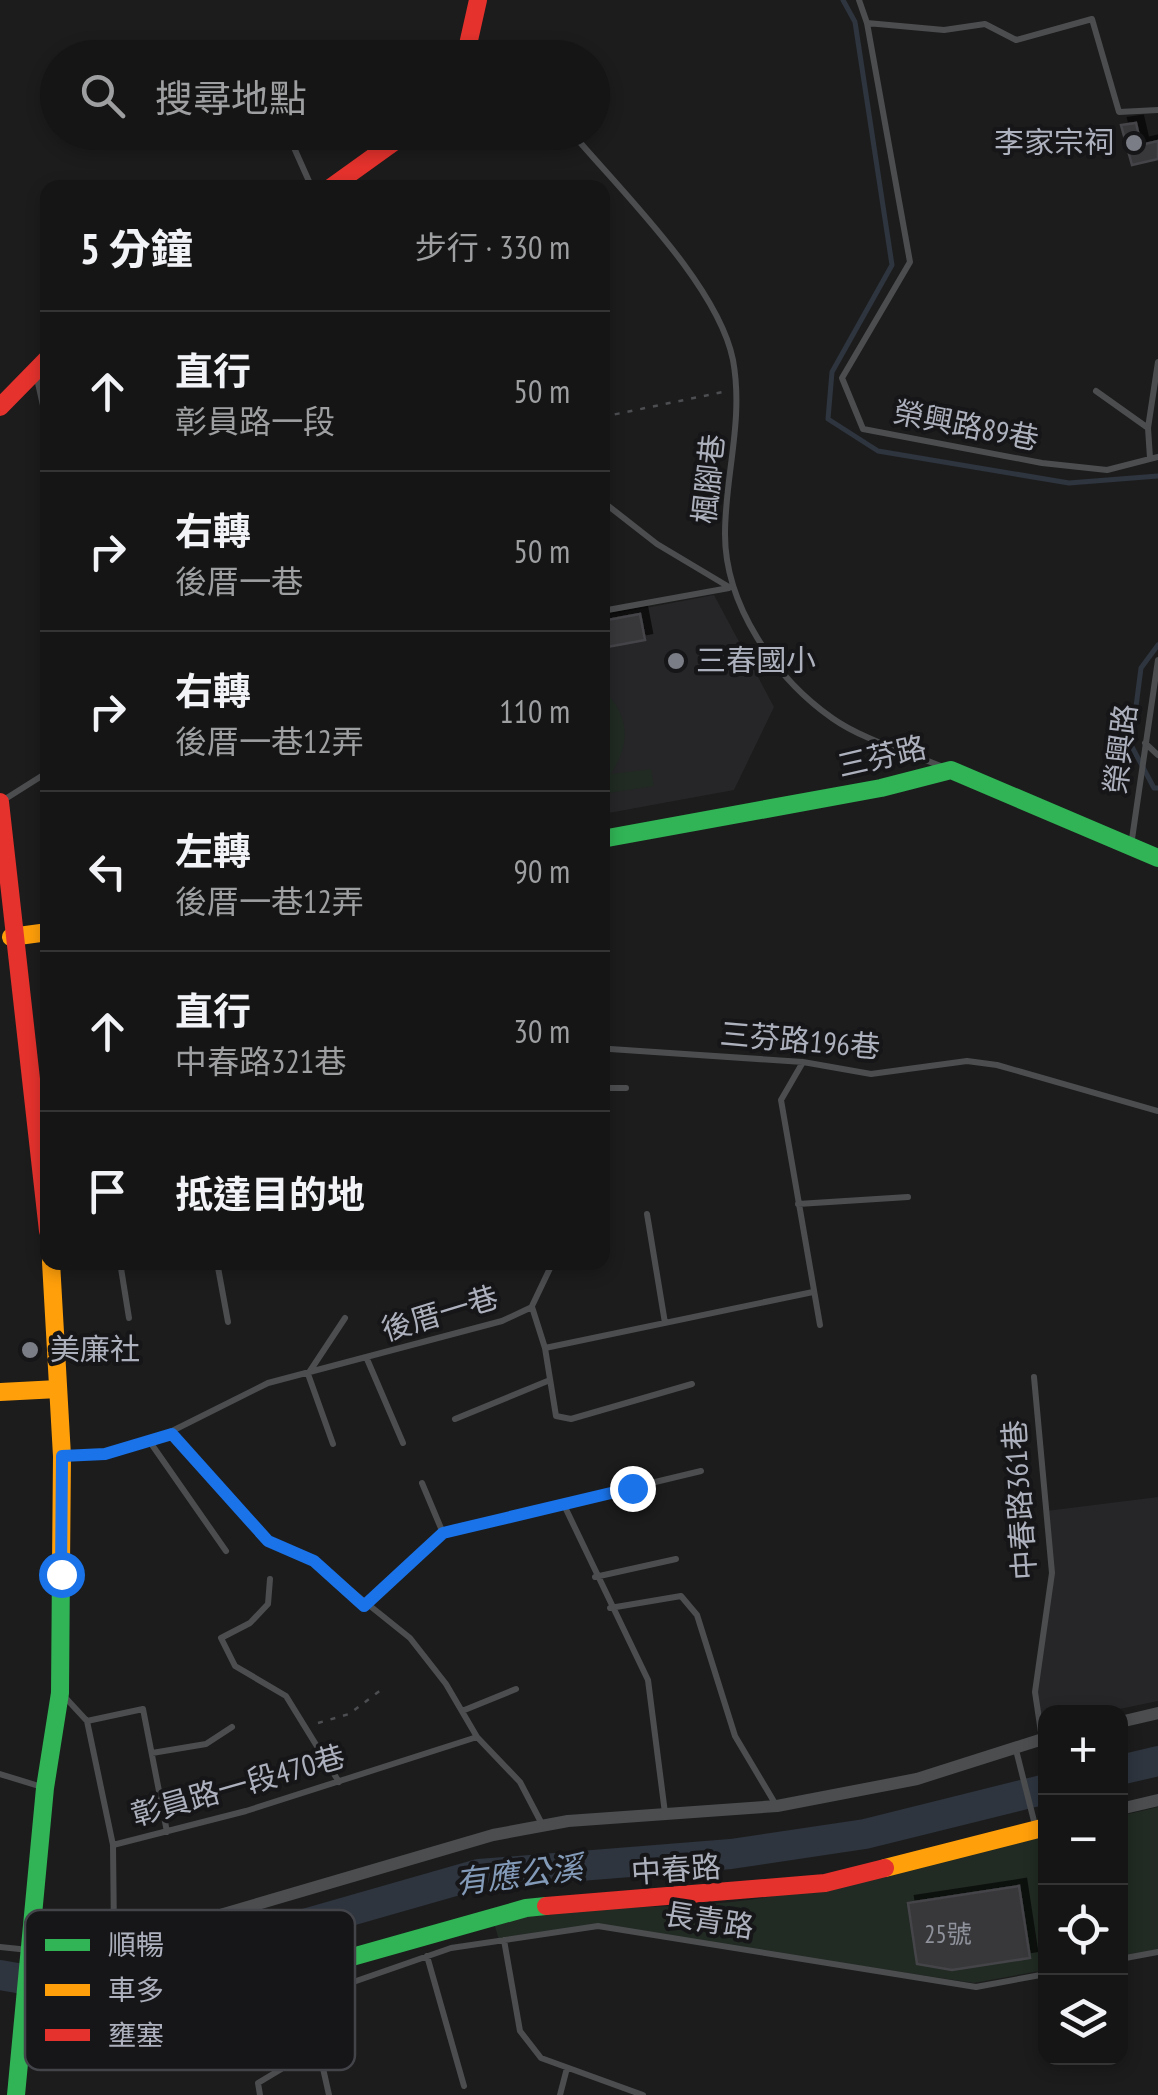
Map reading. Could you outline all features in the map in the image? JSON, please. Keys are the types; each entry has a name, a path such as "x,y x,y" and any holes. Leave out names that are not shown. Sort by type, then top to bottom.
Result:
{"street":[{"path":"470,40 478,0"},
{"path":"341,180 383,150"},
{"path":"0,407 40,364"},
{"name":"三芬路","path":"610,838 882,788 950,770 1158,858"},
{"path":"0,802 6,933 38,1079 40,1110"},
{"path":"6,933 40,932"},
{"path":"33,1910 45,1788 60,1692 62,1456 51,1270"},
{"path":"0,1392 58,1389"},
{"path":"1128,1720 1158,1714"},
{"name":"中春路","path":"237,1910 493,1835 543,1826 777,1806 917,1779 1038,1740"},
{"path":"1128,1808 1158,1800"},
{"name":"中春路","path":"355,1956 526,1908 826,1883 1038,1829"},
{"path":"16,2095 25,1990"},
{"name":"中春路","path":"21,2044 25,2043"}],"lane":[{"name":"榮興路89巷","path":"859,0 868,23 910,262 842,378 863,430 1042,464 1107,470 1154,458"},
{"path":"868,23 944,30 985,24 1016,40 1092,19 1119,112 1158,110"},
{"path":"295,150 308,180"},
{"name":"楓腳巷","path":"587,150 688,271 726,342 739,412 725,534 730,588 793,684 834,720 950,770"},
{"path":"1154,458 1148,428 1158,362"},
{"path":"1096,391 1148,428"},
{"path":"610,506 657,544 730,588"},
{"path":"610,610 730,588"},
{"name":"榮興路","path":"1131,845 1158,660"},
{"path":"1144,742 1158,756"},
{"path":"0,802 40,777"},
{"name":"三芬路196巷","path":"610,1049 803,1062 871,1074 967,1061 997,1064 1158,1111"},
{"path":"803,1062 781,1100 820,1325"},
{"path":"610,1088 626,1088"},
{"path":"798,1204 908,1197"},
{"path":"647,1214 665,1323"},
{"path":"121,1270 129,1318"},
{"path":"219,1270 228,1322"},
{"path":"532,1307 549,1270"},
{"path":"545,1348 813,1292"},
{"name":"後厝一巷","path":"62,1456 105,1454 150,1442 268,1383 502,1321 532,1307 545,1348 556,1416 571,1418 692,1384"},
{"path":"332,1444 308,1374 345,1318"},
{"path":"367,1359 402,1444"},
{"name":"中春路361巷","path":"1034,1378 1052,1573 1035,1692 1038,1707"},
{"path":"456,1419 550,1380"},
{"path":"172,1434 268,1541 314,1561 364,1606 410,1638 478,1737 520,1782 543,1826"},
{"path":"150,1442 226,1551"},
{"path":"364,1606 443,1533 701,1471"},
{"path":"422,1483 443,1533"},
{"path":"564,1505 595,1577 648,1680 666,1816"},
{"path":"595,1577 676,1559"},
{"path":"270,1579 268,1604 250,1623 221,1638 235,1666 286,1696 338,1782"},
{"path":"610,1608 681,1596 696,1615 736,1736 777,1806"},
{"path":"462,1712 516,1689"},
{"path":"60,1692 87,1721 143,1709 167,1832"},
{"name":"彰員路一段470巷","path":"87,1721 113,1845 338,1782 478,1737"},
{"path":"152,1753 206,1744 232,1728"},
{"path":"1015,1749 1038,1819"},
{"path":"0,1774 45,1788"},
{"path":"113,1845 114,1910"},
{"name":"長青路","path":"355,1980 427,1956 598,1926 976,1987 1041,1975"},
{"path":"504,1940 520,2032 541,2058 644,2095"},
{"path":"0,1948 25,1954"},
{"path":"1128,1958 1158,1952"},
{"path":"427,1956 464,2086"},
{"path":"560,2095 567,2068"},
{"path":"260,2095 258,2084 280,2070"},
{"path":"323,2070 329,2095"}],"path":[{"path":"610,415 736,390"},
{"path":"307,1726 348,1714 382,1690"}],"shaded area":[{"name":"三春國小","path":"714,595 774,707 734,790 610,813 610,615"},
{"path":"610,697 625,730 622,751 611,774 651,769 654,786 610,793"},
{"path":"1158,1497 1158,1701 1128,1707 1038,1705 1038,1713 1035,1692 1052,1573 1046,1511"},
{"path":"1158,1807 1158,1950 1128,1955 1128,1885 1128,1814"},
{"path":"1038,1835 1038,1971 974,1983 599,1927 499,1940 494,1923 552,1913 771,1897 889,1873"}],"building":[{"name":"李家宗祠","path":"1136,123 1141,145 1158,141 1158,159 1132,165 1121,125"},
{"path":"640,614 645,640 610,647 610,620"},
{"path":"1019,1886 1030,1958 952,1970 917,1964 908,1903"}],"waterway":[{"path":"843,0 855,22 892,265 832,372 828,419 878,451 1069,483 1158,476"},
{"path":"1158,645 1141,668 1131,745 1154,788 1158,788"},
{"name":"有應公溪","path":"1128,1768 1158,1761"},
{"name":"有應公溪","path":"353,1910 479,1874 731,1854 865,1834 1038,1791"},
{"name":"有應公溪","path":"0,1975 25,1979"}],"traffic: fast":[{"path":"610,838 881,788 951,770 1158,858"},
{"path":"33,1910 45,1788 60,1693 61,1566"},
{"path":"355,1956 526,1908 546,1906"},
{"path":"16,2095 25,2000"},
{"path":"21,2044 25,2043"}],"traffic: slow":[{"path":"11,937 40,933"},
{"path":"51,1270 62,1456 61,1566"},
{"path":"0,1392 58,1389"},
{"path":"885,1868 1038,1829"}],"traffic: jam":[{"path":"469,40 478,0"},
{"path":"341,180 383,150"},
{"path":"0,407 40,366"},
{"path":"0,802 40,1160"},
{"path":"546,1906 825,1883 885,1868"}],"place":[{"name":"李家宗祠","path":"1134,143"},
{"name":"三春國小","path":"676,661"},
{"name":"美廉社","path":"30,1350"}],"route":[{"path":"61,1574 62,1456 105,1454 172,1434 268,1541 314,1561 364,1606 443,1533 632,1488"}]}
